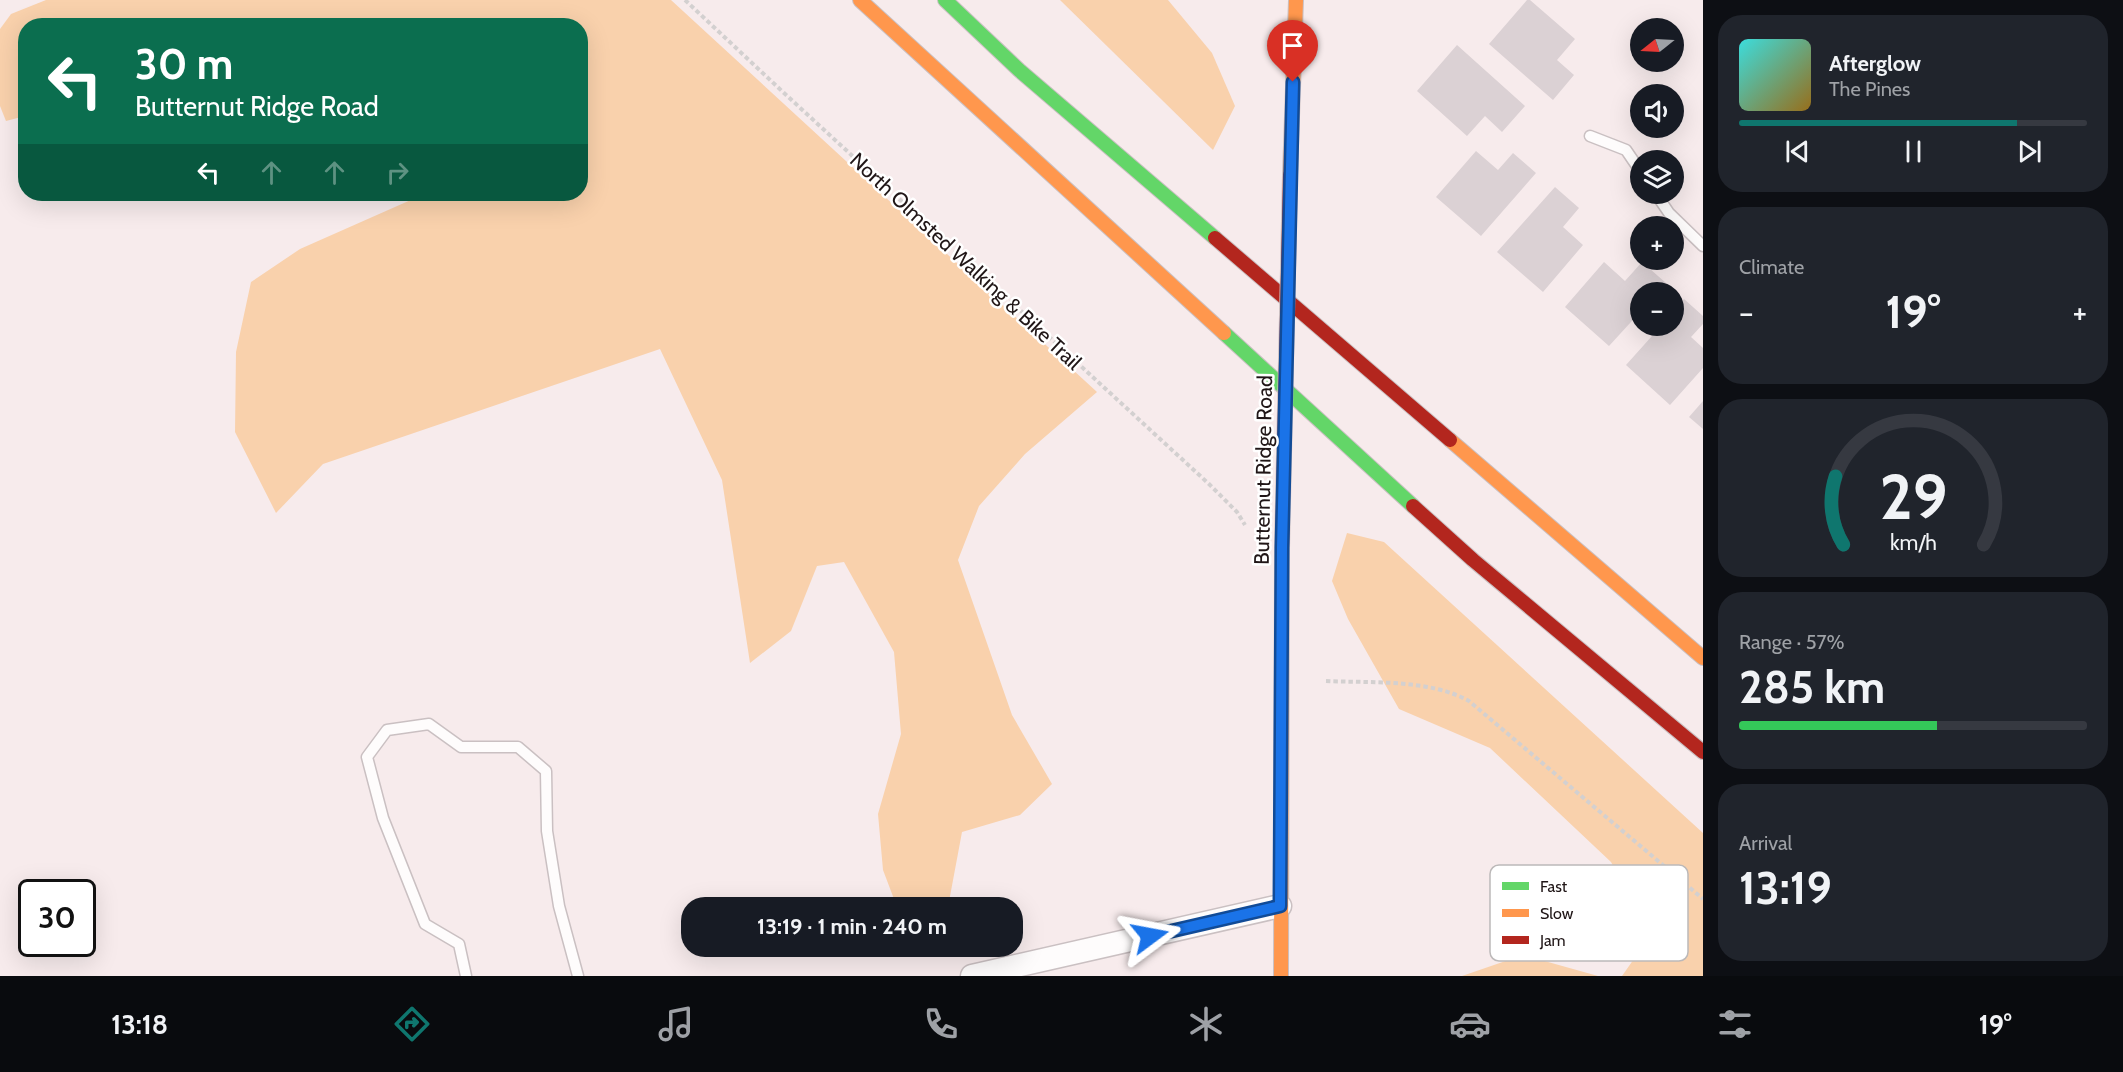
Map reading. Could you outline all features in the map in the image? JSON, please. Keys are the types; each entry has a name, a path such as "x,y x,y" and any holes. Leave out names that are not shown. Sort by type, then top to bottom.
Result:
{"main road":[{"path":"860,0 1473,560 1703,752"},
{"path":"945,0 1019,70 1703,658"},
{"name":"Butternut Ridge Road","path":"1281,976 1282,548 1296,0"}],"street":[{"path":"972,976 1280,906"}],"lane":[{"path":"1590,136 1626,150 1630,156"},
{"path":"1663,204 1703,246"},
{"path":"466,976 459,944 425,924 383,818 367,757 387,730 429,724 461,747 518,747 546,771 547,831 559,906 578,976"}],"path":[{"name":"North Olmsted Walking & Bike Trail","path":"685,0 1209,484 1237,513 1245,525"},
{"path":"1326,681 1437,688 1455,693 1469,701 1663,865"},
{"path":"1688,886 1703,899"}],"shaded area":[{"path":"46,0 671,0 1097,392 1025,454 979,506 958,560 1012,715 1052,784 1020,815 962,832 950,897 893,897 883,870 878,814 901,734 894,652 844,562 817,566 791,631 750,663 722,480 660,349 323,464 276,513 235,432 236,352 251,282 300,249 408,201 588,201 588,18 18,18 18,118 6,121 0,106 0,29 11,14"},
{"path":"1060,0 1168,0 1212,53 1235,106 1213,150"},
{"path":"1347,533 1384,542 1703,833 1703,976 1622,976 1632,961 1688,961 1688,865 1613,865 1490,748 1399,709 1348,619 1332,581"},
{"path":"1506,961 1544,961 1598,976 1462,976"}],"building":[{"path":"1527,0 1530,0 1575,39 1557,60 1574,75 1553,100 1489,44"},
{"path":"1457,45 1525,106 1502,132 1485,116 1467,136 1417,91"},
{"path":"1476,151 1498,170 1513,153 1536,173 1481,236 1436,197"},
{"path":"1555,187 1579,208 1563,227 1583,245 1543,292 1497,252"},
{"path":"1604,262 1625,281 1635,270 1651,270 1665,282 1630,282 1630,323 1609,346 1565,307"},
{"path":"1684,299 1703,316 1703,324 1691,337 1703,348 1703,368 1670,405 1626,365 1652,336 1684,336"},
{"path":"1703,401 1703,429 1689,417"}],"traffic: fast":[{"path":"945,0 1019,70 1215,238"},
{"path":"1224,333 1413,506"}],"traffic: slow":[{"path":"860,0 1224,333"},
{"path":"1290,175 1296,0"},
{"path":"1450,440 1703,658"},
{"path":"1281,976 1282,548"}],"traffic: jam":[{"path":"1282,548 1290,175"},
{"path":"1215,238 1450,440"},
{"path":"1413,506 1473,560 1703,752"}],"route":[{"path":"1150,936 1280,906 1282,548 1293,82"}]}
